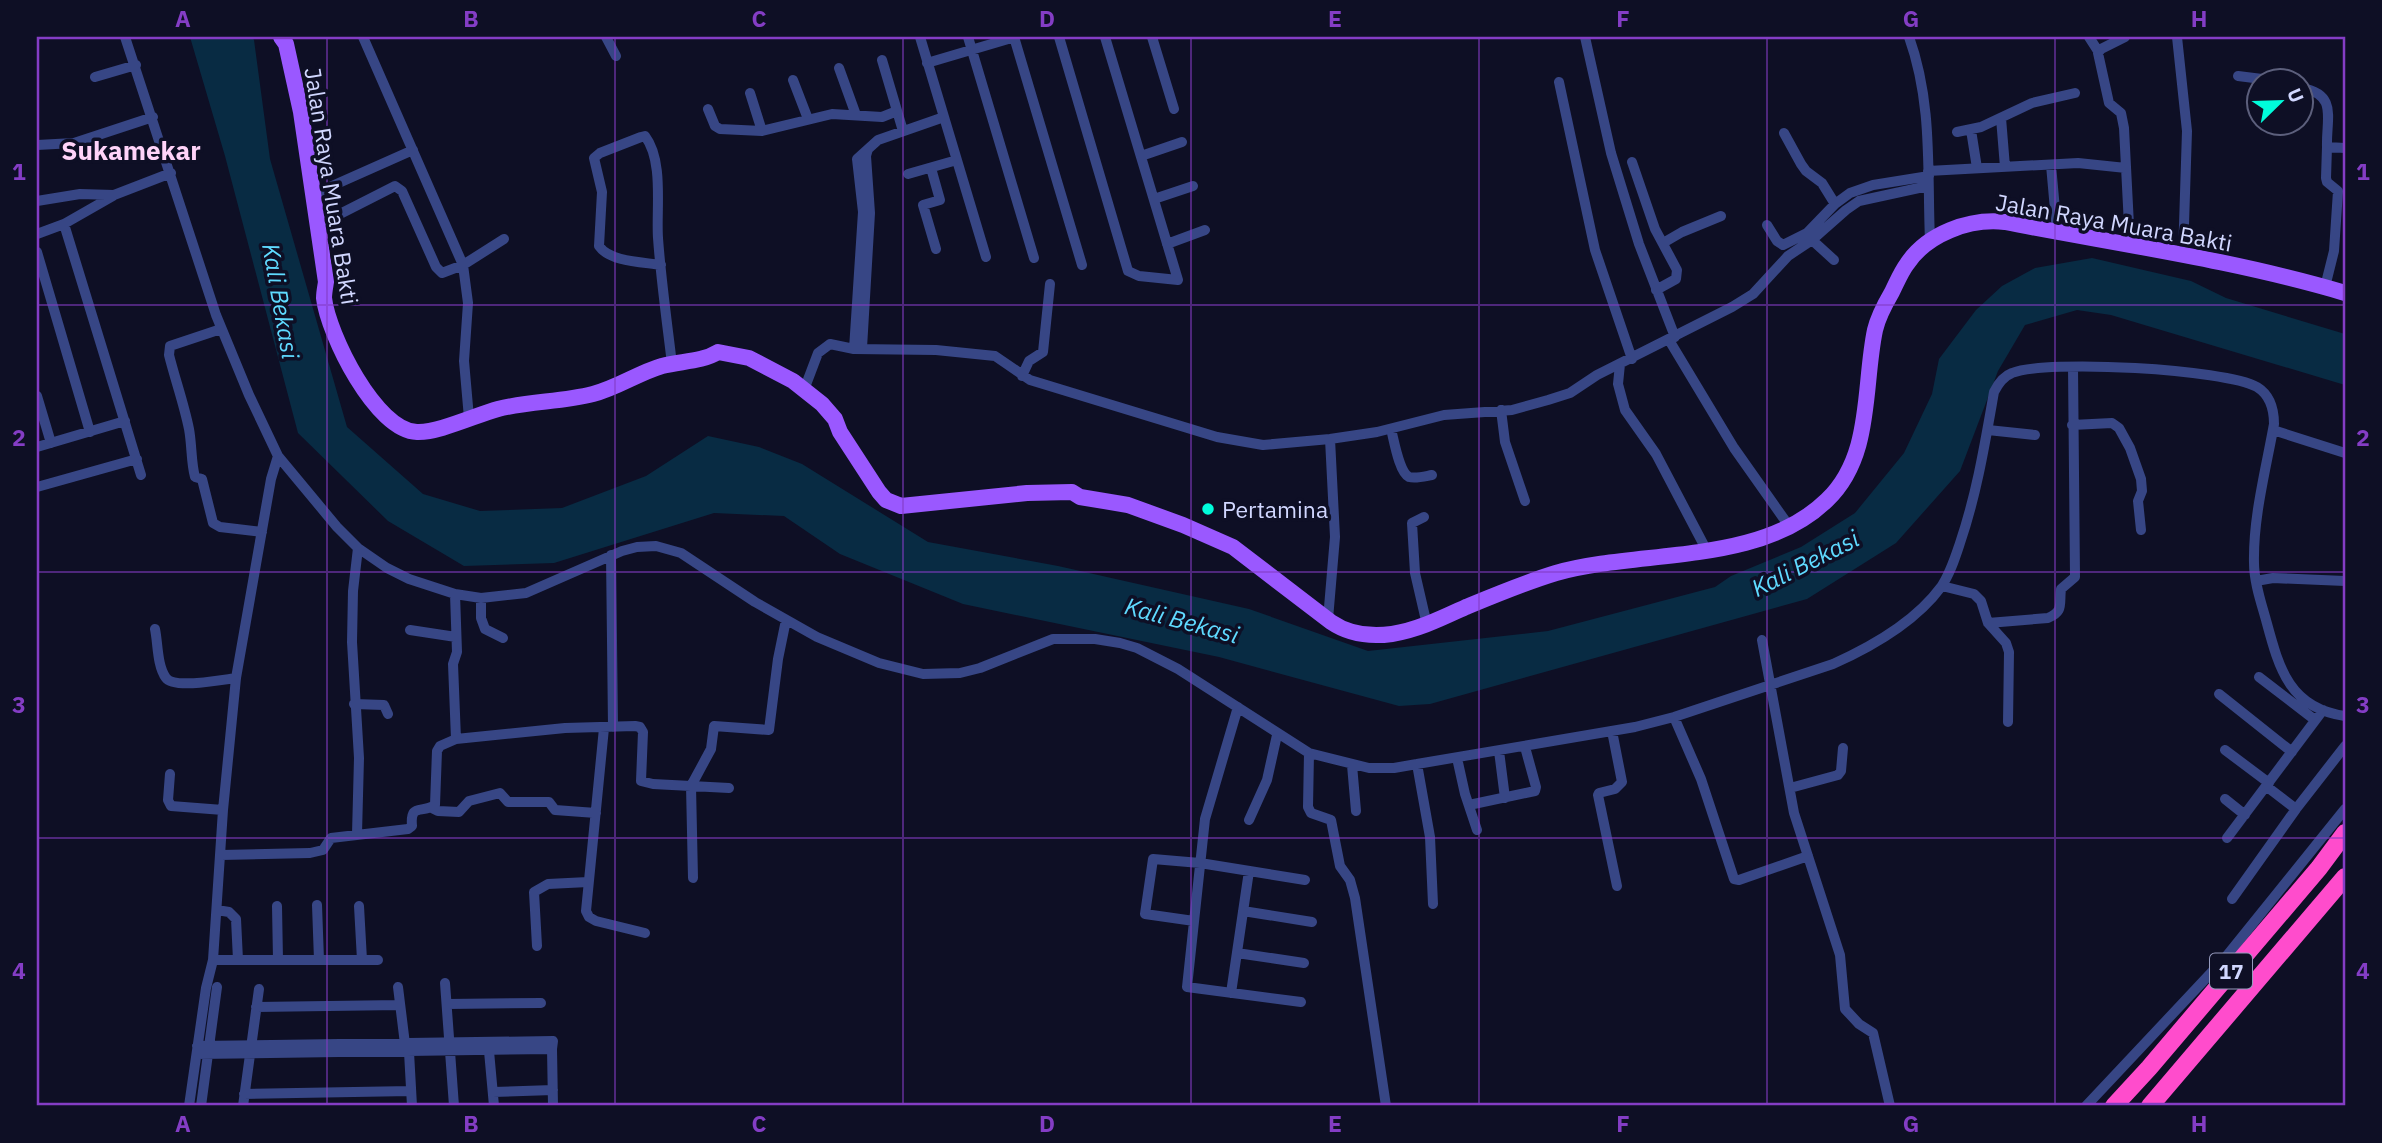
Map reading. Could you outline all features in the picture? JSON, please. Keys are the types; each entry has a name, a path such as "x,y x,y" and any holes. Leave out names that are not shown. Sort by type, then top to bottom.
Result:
{"highway":[{"name":"17","path":"2114,1106 2149,1069 2345,833"},
{"name":"17","path":"2150,1106 2345,877"}],"main road":[{"name":"Jalan Raya Muara Bakti","path":"281,37 286,44 292,68 314,194 326,282 324,295 330,321 354,371 380,411 397,426 416,432 525,403 595,394 672,364 708,358 718,352 749,358 804,390 822,404 835,419 839,432 886,500 901,506 1027,493 1072,492 1080,497 1128,505 1233,547 1338,626 1363,635 1389,634 1427,625 1475,604 1569,570 1707,551 1751,541 1809,517 1838,488 1852,464 1863,424 1875,328 1907,263 1930,241 1961,226 2005,222 2183,256 2345,293"}],"street":[{"path":"125,37 221,329 278,456 323,512 358,548 409,579 455,594 481,598 526,593 611,555 647,546 681,553 786,620 852,653 890,667 923,674 960,673 980,668 1053,639 1095,639 1120,643 1164,662 1308,753 1352,765 1394,768 1525,747 1675,717 1853,655 1906,620 1942,586 1971,512 1994,392 2009,374 2073,367 2161,370 2205,374 2250,384 2267,397 2274,414 2256,533 2256,581 2270,636 2286,680 2301,698 2323,710 2345,716"},
{"path":"363,37 463,265 468,303 464,361 469,418"},
{"path":"606,37 616,55"},
{"path":"920,37 986,257"},
{"path":"926,60 991,37"},
{"path":"970,43 1014,37 1082,265"},
{"path":"1059,37 1128,271 1139,276 1178,280 1105,37"},
{"path":"1152,37 1174,109"},
{"path":"1585,37 1611,153 1672,338 1734,449 1789,526"},
{"path":"1909,37 1922,78 1928,127 1930,241"},
{"path":"2090,37 2098,51 2109,103 2121,113 2130,245"},
{"path":"2098,51 2125,37"},
{"path":"2177,37 2187,131 2183,256"},
{"path":"970,43 1034,258"},
{"path":"882,60 903,131"},
{"path":"95,77 136,65"},
{"path":"839,68 856,115"},
{"path":"2238,76 2246,77"},
{"path":"793,80 808,119"},
{"path":"1559,82 1595,250 1632,359"},
{"path":"2316,92 2326,102 2327,182 2338,191 2334,251 2325,287"},
{"path":"750,93 762,131"},
{"path":"1957,132 1971,130 2032,103 2075,93"},
{"path":"708,109 715,127 762,131 832,114 882,117 897,111"},
{"path":"37,145 74,143 153,117"},
{"path":"858,348 869,148 878,140 944,117"},
{"path":"2001,118 2005,167"},
{"path":"1971,130 1977,168"},
{"path":"1784,133 1801,164 1822,183 1835,204"},
{"path":"661,265 605,254 599,246 603,192 594,158 600,153 645,136 655,162 661,265 672,364"},
{"path":"1141,156 1182,142"},
{"path":"2327,147 2345,148"},
{"path":"314,194 413,150"},
{"path":"908,174 957,160"},
{"path":"1632,162 1655,229 1677,270 1676,279 1656,290"},
{"path":"1783,245 1807,233 1835,204 1861,188 1977,168 2078,163 2126,168"},
{"path":"2051,164 2057,232"},
{"path":"931,168 940,200 923,205 936,249"},
{"path":"37,234 64,224 114,195 171,173"},
{"path":"804,390 813,363 822,348 830,344 995,356 1030,380 1217,437 1263,445 1330,439 1391,429 1444,415 1520,408 1570,393 1597,375 1753,295 1788,256 1859,201 1928,178"},
{"path":"318,226 334,229 336,216 389,187 398,186 439,271 445,272 463,265 504,239"},
{"path":"1154,199 1193,186"},
{"path":"37,201 80,194 114,195"},
{"path":"1663,243 1721,216"},
{"path":"64,224 141,475"},
{"path":"1767,225 1788,256"},
{"path":"1167,244 1205,230"},
{"path":"1812,240 1834,260"},
{"path":"37,252 90,432"},
{"path":"1022,376 1029,361 1043,352 1050,284"},
{"path":"221,329 170,346 169,355 194,454 192,469 195,477 202,479 213,523 234,530 261,532"},
{"path":"1620,364 1618,384 1626,410 1656,454 1707,551"},
{"path":"1988,623 2048,618 2057,614 2061,589 2075,577 2073,367"},
{"path":"37,396 51,443"},
{"path":"1502,410 1505,442 1525,501"},
{"path":"37,447 125,421"},
{"path":"2073,425 2112,423 2119,428 2141,479 2142,491 2138,500 2141,530"},
{"path":"1391,429 1397,455 1406,474 1418,477 1432,475"},
{"path":"1988,430 2035,435"},
{"path":"2273,430 2345,453"},
{"path":"1328,619 1335,537 1330,439"},
{"path":"189,1106 206,988 213,960 223,810 236,678 271,479 278,456"},
{"path":"37,486 137,459"},
{"path":"1424,517 1415,520 1412,527 1415,573 1427,625"},
{"path":"357,834 359,758 354,704 353,591 358,548"},
{"path":"611,555 609,727 585,904 589,917 645,933"},
{"path":"2256,581 2273,578 2345,581"},
{"path":"1942,586 1974,594 1981,601 1988,623 2006,643 2009,652 2008,722"},
{"path":"455,594 457,652 453,664 456,739"},
{"path":"481,598 481,618 485,629 503,638"},
{"path":"693,878 691,786 711,749 714,726 769,730 786,620"},
{"path":"155,629 164,675 171,682 181,684 236,678"},
{"path":"410,630 457,637"},
{"path":"1762,640 1794,813 1840,955 1845,1009 1859,1024 1873,1033 1890,1106"},
{"path":"2259,677 2315,720"},
{"path":"2219,694 2292,752"},
{"path":"354,704 382,704 386,706 388,714"},
{"path":"1238,707 1205,819 1187,987 1301,1002"},
{"path":"2227,838 2323,710"},
{"path":"1675,717 1701,779 1732,876 1738,880 1808,856"},
{"path":"220,855 310,853 323,850 331,838 408,829 412,826 411,816 414,812 432,808 436,803 437,751 440,746 456,739 565,728 639,726 642,729 640,776 643,782 729,788"},
{"path":"1612,731 1622,782 1615,789 1598,795 1617,886"},
{"path":"1249,820 1267,780 1278,735"},
{"path":"2232,899 2345,746"},
{"path":"1469,805 1532,793 1536,789 1525,747"},
{"path":"1790,788 1838,775 1841,771 1843,748"},
{"path":"2225,750 2296,809"},
{"path":"1499,751 1505,798"},
{"path":"1308,753 1308,807 1311,813 1331,820 1340,866 1350,880 1356,898 1386,1106"},
{"path":"1457,758 1477,830"},
{"path":"1417,764 1430,837 1433,904"},
{"path":"1352,765 1356,811"},
{"path":"170,774 168,800 171,806 223,810"},
{"path":"432,808 459,812 468,801 500,793 508,802 549,802 555,810 596,813"},
{"path":"2225,799 2245,815"},
{"path":"2086,1106 2225,958 2345,808"},
{"path":"1194,921 1145,914 1153,859 1200,863 1305,880"},
{"path":"1231,993 1249,871"},
{"path":"537,946 534,892 548,884 588,883"},
{"path":"317,905 319,960"},
{"path":"277,906 278,960"},
{"path":"359,906 362,960"},
{"path":"216,910 229,912 236,919 237,960"},
{"path":"1243,911 1312,922"},
{"path":"1237,953 1304,963"},
{"path":"213,960 378,960"},
{"path":"445,983 454,1106"},
{"path":"201,1106 217,987"},
{"path":"398,987 412,1106"},
{"path":"243,1106 259,989"},
{"path":"447,1004 541,1003"},
{"path":"256,1007 400,1004"},
{"path":"197,1050 450,1048 553,1041 553,1106"},
{"path":"450,1048 489,1051 552,1049"},
{"path":"489,1051 494,1106"},
{"path":"493,1092 553,1090"},
{"path":"244,1094 411,1091"}],"water":[{"name":"Kali Bekasi","path":"190,37 252,37 254,40 270,159 347,427 423,494 480,511 562,508 646,476 708,436 759,447 802,464 928,542 1058,566 1249,609 1368,651 1548,631 1715,587 1731,576 1801,547 1855,513 1904,453 1932,394 1939,359 1976,310 2002,286 2035,268 2092,258 2191,281 2226,298 2345,334 2345,385 2111,315 2077,310 2025,325 1998,371 1960,471 1896,543 1807,599 1430,704 1399,706 1219,657 963,604 840,554 784,516 714,513 554,563 464,566 388,521 298,433 225,156"}],"place":[{"name":"Pertamina","path":"1208,509"}],"district":[{"name":"Sukamekar","path":"131,150"}]}
